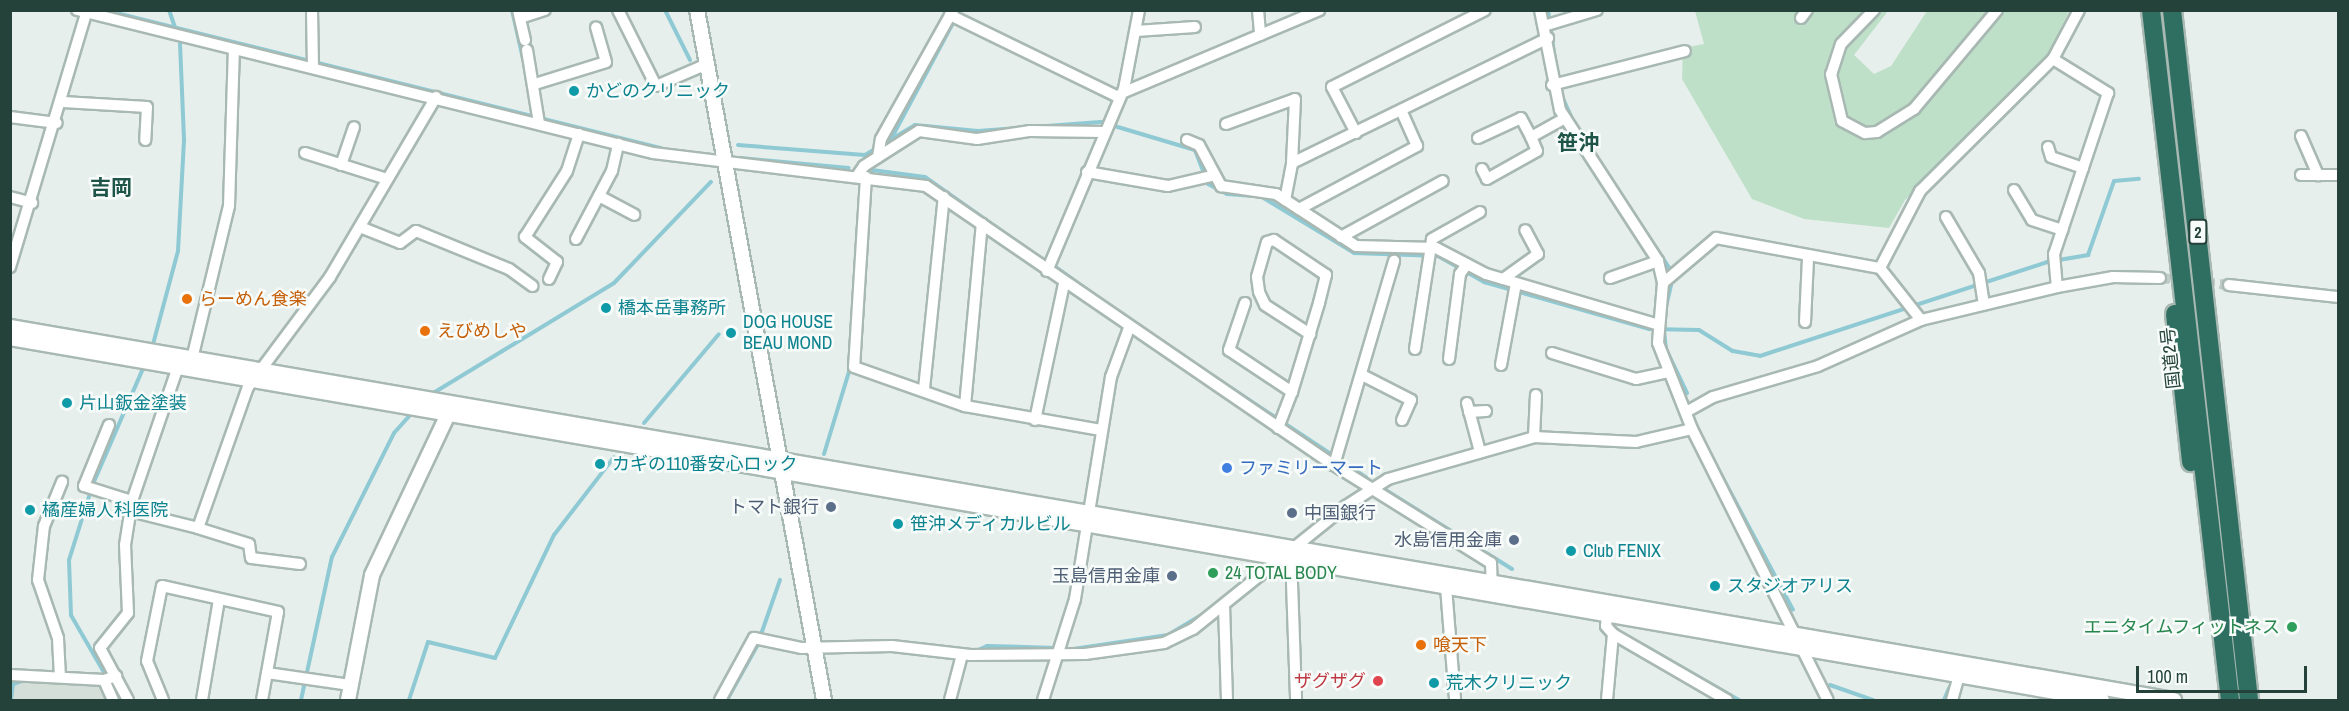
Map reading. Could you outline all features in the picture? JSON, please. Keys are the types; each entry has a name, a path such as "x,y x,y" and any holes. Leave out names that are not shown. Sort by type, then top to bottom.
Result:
{"highway":[{"name":"国道2号","path":"2151,10 2230,700"},
{"name":"2","path":"2172,10 2249,700"},
{"path":"2174,31 2206,213 2261,700"},
{"path":"2171,169 2164,197 2168,244 2221,700"}],"street":[{"path":"312,10 314,63"},
{"path":"540,119 535,84 519,14 545,10"},
{"path":"618,10 656,87 707,64"},
{"path":"697,10 824,700"},
{"path":"1258,10 1260,34"},
{"path":"1101,430 965,406 924,389 854,367 861,177 879,151 953,15 1121,96 1319,10"},
{"path":"1356,132 1332,87 1485,10"},
{"path":"1540,10 1551,23"},
{"path":"1551,23 1597,10"},
{"path":"1874,10 1841,44 1831,74 1842,121 1865,133 1877,132 1914,109 1997,10"},
{"path":"1880,268 1926,184 2053,59 2079,10"},
{"path":"10,267 63,102 82,12 234,50 314,63 436,97 540,119 579,134 618,144 725,164 861,177 926,186 1049,266 1064,283 1129,328 1281,424 1373,489 1491,563 1492,589"},
{"path":"1049,266 1121,96 1136,31 1136,12"},
{"path":"1551,23 1548,38 1565,118 1658,261 1663,283 1656,328 1669,372 1692,429 1828,700"},
{"path":"535,84 606,62 596,27"},
{"path":"1136,31 1195,27"},
{"path":"1292,163 1548,38"},
{"path":"113,700 110,678 100,648 128,613 125,546 131,506 186,365 229,206 234,50"},
{"path":"1556,84 1685,51"},
{"path":"2053,59 2108,93 2053,262 2057,287"},
{"path":"198,528 256,375 360,227 436,97"},
{"path":"1226,124 1295,99 1292,163 1285,200"},
{"path":"63,102 147,107 145,140"},
{"path":"1299,209 1417,146 1401,110"},
{"path":"10,117 57,123"},
{"path":"1478,138 1521,118 1537,151 1487,179 1482,169"},
{"path":"1531,137 1565,118"},
{"path":"879,151 919,131 977,139 1030,131 1107,126"},
{"path":"341,165 354,127"},
{"path":"549,279 557,262 525,237 567,171 579,134"},
{"path":"2301,136 2318,175"},
{"path":"1187,140 1199,145 1207,177 1221,186 1268,191 1364,249 1429,252 1464,268 1503,279 1515,287 1656,328"},
{"path":"576,239 599,196 618,144"},
{"path":"2048,147 2051,157 2083,168"},
{"path":"305,153 387,179"},
{"path":"1087,172 1168,186 1207,177"},
{"path":"2301,175 2338,175"},
{"path":"1341,237 1443,181"},
{"path":"2014,190 2032,220 2062,230"},
{"path":"599,196 634,216"},
{"path":"10,197 32,202"},
{"path":"924,389 944,197"},
{"path":"1415,349 1432,239 1480,212"},
{"path":"1946,217 1981,282 1984,305"},
{"path":"965,406 982,224"},
{"path":"360,227 400,243 416,231 509,269 532,286"},
{"path":"1503,279 1538,254 1525,230"},
{"path":"1663,283 1716,238 1808,258 1880,268 1922,320"},
{"path":"1281,424 1310,334 1326,275 1274,240 1267,242 1257,277 1259,292 1265,305 1310,334"},
{"path":"1805,322 1808,258"},
{"path":"1336,461 1394,261"},
{"path":"1610,278 1658,261"},
{"path":"1449,359 1464,268"},
{"path":"1686,412 1713,397 1818,366 1922,320 2057,287 2113,277 2160,278"},
{"path":"1035,420 1064,283"},
{"path":"2229,285 2338,297"},
{"path":"1501,365 1515,287"},
{"path":"1245,303 1229,350 1292,392"},
{"path":"10,327 186,365 420,403 1288,555 1961,670 2174,700"},
{"path":"1043,700 1060,651 1088,519 1111,377 1129,328"},
{"path":"10,338 148,357"},
{"path":"1552,353 1636,379 1669,372"},
{"path":"1362,375 1411,399 1402,420"},
{"path":"1534,437 1536,395"},
{"path":"1480,452 1468,407 1486,411"},
{"path":"348,700 372,574 390,527 452,409"},
{"path":"109,424 84,486 131,506 249,544 251,558 300,564"},
{"path":"720,700 759,640 815,648 892,646 962,655 1060,651 1164,643 1224,605 1388,479 1534,437 1636,442 1692,429"},
{"path":"60,678 58,638 38,580 44,526 62,482"},
{"path":"1288,555 1446,587 1492,589"},
{"path":"1288,555 1296,700"},
{"path":"163,700 147,661 162,586 278,612 262,700"},
{"path":"1446,587 1455,700"},
{"path":"201,700 219,599"},
{"path":"1224,605 1227,700"},
{"path":"1608,608 1606,626 1613,634 1727,700"},
{"path":"1607,700 1613,634"},
{"path":"950,700 962,655"},
{"path":"1952,700 1961,670"},
{"path":"1961,670 2102,700"},
{"path":"267,673 350,685"},
{"path":"10,675 110,678"},
{"path":"110,678 128,700"}],"shaded area":[{"path":"14,679 16,683 102,682 111,700 11,700"}],"green space":[{"path":"1695,11 1888,11 1854,55 1874,74 1891,66 1927,11 2069,11 2046,59 1905,200 1889,228 1804,219 1752,199 1682,79 1683,48 1704,44"}],"waterway":[{"path":"104,10 661,148"},
{"path":"169,10 175,27"},
{"path":"512,10 523,59"},
{"path":"665,10 690,60"},
{"path":"890,141 960,10"},
{"path":"1548,10 1556,67"},
{"path":"152,348 178,251 184,139 180,44"},
{"path":"1561,94 1573,121"},
{"path":"738,145 865,155 915,125 978,131 1101,122 1195,150 1208,184 1227,194 1254,196"},
{"path":"740,158 849,168"},
{"path":"872,170 925,177 1039,257"},
{"path":"1262,197 1354,253 1438,256 1484,282 1649,329 1699,330 1733,351 1760,356 2047,262 2088,255 2114,181 2139,179"},
{"path":"430,395 614,283 711,182"},
{"path":"1619,192 1672,272"},
{"path":"1053,265 1103,301"},
{"path":"1665,311 1671,285"},
{"path":"1664,330 1666,349 1687,393"},
{"path":"644,423 719,334"},
{"path":"824,454 851,365"},
{"path":"120,700 71,615 69,560 93,484 144,366"},
{"path":"1213,376 1367,478"},
{"path":"301,700 332,557 394,433 414,411"},
{"path":"1699,433 1793,610"},
{"path":"409,700 428,642 495,658 554,535 614,457"},
{"path":"1384,489 1512,569"},
{"path":"1227,595 1254,572"},
{"path":"727,700 757,646 780,580"},
{"path":"1073,649 1168,635 1200,616"},
{"path":"917,644 944,648"},
{"path":"1643,645 1739,700"},
{"path":"976,651 987,646 1057,648"},
{"path":"11,700 13,684 22,681"},
{"path":"1830,685 1873,700"},
{"path":"1944,700 1949,688"}],"tunnel":[{"path":"2160,278 2229,285"}],"place":[{"name":"かどのクリニック","path":"574,91"},
{"name":"らーめん食楽","path":"187,299"},
{"name":"橋本岳事務所","path":"606,308"},
{"name":"えびめしや","path":"425,331"},
{"name":"DOG HOUSE BEAU MOND","path":"731,333"},
{"name":"片山鈑金塗装","path":"67,403"},
{"name":"カギの110番安心ロック","path":"600,464"},
{"name":"ファミリーマート","path":"1227,468"},
{"name":"トマト銀行","path":"831,507"},
{"name":"橘産婦人科医院","path":"30,510"},
{"name":"中国銀行","path":"1292,513"},
{"name":"笹沖メディカルビル","path":"898,524"},
{"name":"水島信用金庫","path":"1514,540"},
{"name":"Club FENIX","path":"1571,551"},
{"name":"24 TOTAL BODY","path":"1213,573"},
{"name":"玉島信用金庫","path":"1172,576"},
{"name":"スタジオアリス","path":"1715,586"},
{"name":"エニタイムフィットネス","path":"2292,627"},
{"name":"喰天下","path":"1421,645"},
{"name":"ザグザグ","path":"1378,681"},
{"name":"荒木クリニック","path":"1434,683"}],"district":[{"name":"笹沖","path":"1578,143"},
{"name":"吉岡","path":"111,188"}]}
